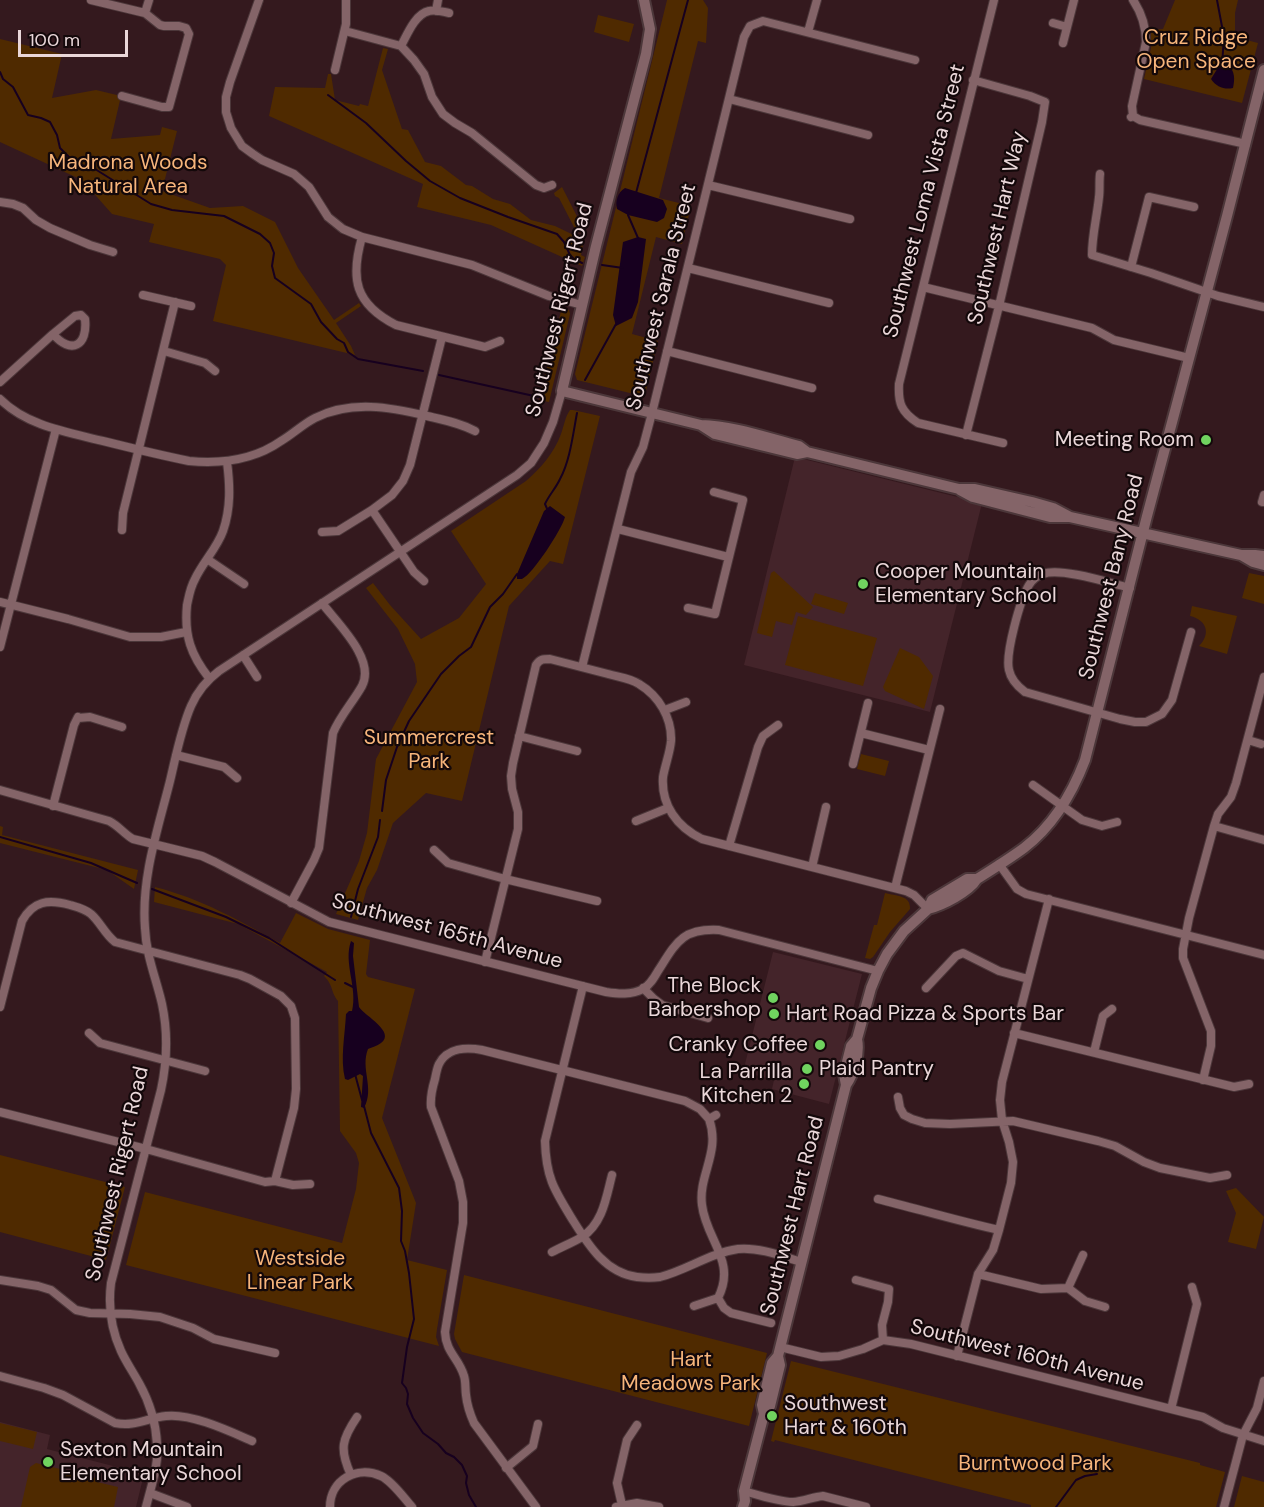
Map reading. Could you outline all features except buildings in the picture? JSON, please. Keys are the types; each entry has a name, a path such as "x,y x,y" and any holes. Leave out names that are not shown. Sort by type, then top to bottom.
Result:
{"main road":[{"name":"Southwest Rigert Road","path":"562,391 646,54 650,29 644,0"},
{"name":"Southwest Bany Road","path":"878,971 904,932 928,909 937,907 972,886 977,879 1026,847 1042,832 1071,794 1085,760 1098,712 1245,144 1261,98 1264,70"},
{"path":"562,391 701,425 734,429 799,446 807,452 959,489 975,489 1032,502 1053,508 1070,517 1241,555 1264,556"},
{"path":"1241,555 1264,565"},
{"name":"Southwest Hart Road","path":"743,1507 744,1491 764,1414 762,1405 772,1363 779,1352 846,1085 844,1074 851,1046 857,1039 878,971"},
{"name":"Southwest Hart Road","path":"736,1507 744,1491"}],"street":[{"path":"92,0 145,13 160,25 186,28 189,34 169,107 122,96"},
{"path":"145,13 148,0"},
{"path":"259,0 228,89 226,112 231,129 242,146 262,160 294,174 309,187 328,217 343,229 362,237 472,264 549,296 582,305"},
{"path":"335,70 345,31 346,0"},
{"path":"436,10 438,0"},
{"path":"817,0 808,32 915,60"},
{"name":"Southwest Loma Vista Street","path":"966,435 918,423 904,411 898,399 899,384 994,0"},
{"path":"1063,43 1074,0"},
{"path":"1133,0 1142,16 1146,42 1132,106 1132,117 1245,144"},
{"path":"401,46 424,12 436,10 449,13"},
{"name":"Southwest Sarala Street","path":"582,667 632,472 643,447 652,413 744,37 750,26 763,21 808,32"},
{"path":"1053,23 1067,27"},
{"path":"345,31 401,46 424,74 432,97 443,114 472,133 536,185 544,188 552,185"},
{"name":"Southwest Hart Way","path":"966,435 999,306 1045,102 974,80"},
{"path":"729,99 868,135"},
{"path":"1100,174 1100,195 1092,237 1092,255 1207,292 1264,307"},
{"path":"708,185 850,219"},
{"path":"1131,267 1149,197 1194,207"},
{"path":"0,202 14,204 50,228 113,252"},
{"path":"362,237 355,268 358,285 372,310 383,319 396,326 485,347 500,341"},
{"path":"688,268 829,303"},
{"path":"923,286 1092,328 1114,340 1189,358"},
{"path":"143,295 191,306"},
{"path":"122,530 123,513 176,303"},
{"path":"0,382 53,334 75,316 81,315 85,319 82,339 78,345 63,343 53,334"},
{"path":"322,532 338,531 372,510 392,495 403,481 410,465 442,337"},
{"path":"164,351 205,363 214,371"},
{"path":"667,351 812,388"},
{"name":"Southwest Rigert Road","path":"146,1507 157,1462 158,1443 153,1419 140,1384 128,1365 114,1332 109,1297 161,1090 166,1034 164,1012 148,952 144,897 154,844 191,706 209,678 517,475 531,463 549,434 562,391"},
{"path":"0,399 29,419 56,429 189,461 208,463 227,462 259,453 279,443 317,417 359,407 382,406 423,414 460,423 475,430"},
{"path":"0,647 56,429"},
{"path":"966,435 1003,443"},
{"path":"209,678 194,655 186,632 186,616 189,591 223,531 230,489 227,462"},
{"path":"688,608 715,614 743,500 714,492"},
{"path":"1264,495 1262,501 1264,502"},
{"path":"372,510 399,552 424,581"},
{"path":"618,529 728,557"},
{"path":"207,559 244,584"},
{"path":"1130,588 1060,572 1041,574 1030,582 1022,598 1007,659 1009,673 1016,685 1025,692 1120,719 1146,722 1162,714 1172,700 1191,632"},
{"path":"0,602 130,637 161,637 186,632"},
{"path":"291,903 318,848 333,734 336,725 362,686 365,674 360,652 322,603"},
{"path":"243,655 257,677"},
{"path":"485,962 518,829 518,812 511,776 539,660 550,659 637,683 656,698 665,710 671,740 663,775 664,797 675,819 686,830 702,839 895,888 914,895 928,909"},
{"path":"1203,1080 1211,1046 1211,1031 1183,958 1186,934 1214,826 1218,814 1231,797 1236,783 1264,677"},
{"path":"665,710 686,702"},
{"path":"853,764 868,703"},
{"path":"895,888 940,709"},
{"path":"53,806 78,717 90,717 122,727"},
{"path":"729,846 758,747 763,736 778,725"},
{"path":"861,733 929,750"},
{"path":"519,736 577,751"},
{"path":"1248,740 1261,744"},
{"path":"176,755 224,767 237,778"},
{"path":"1033,785 1082,820 1102,826 1117,822"},
{"name":"Southwest 165th Avenue","path":"0,790 109,821 133,839 215,861 329,922 606,992 633,993 644,988"},
{"path":"812,867 826,807"},
{"path":"636,821 668,808"},
{"path":"1214,826 1264,840"},
{"path":"434,850 448,863 597,901"},
{"path":"999,864 1017,889 1026,894 1264,955"},
{"path":"957,1356 978,1274 993,1250 1011,1183 1013,1162 1002,1120 1000,1100 1002,1082 1049,899"},
{"path":"0,1007 22,921 37,905 56,901 88,912 115,942 240,975 281,996 291,1006 295,1018 296,1089 294,1108 275,1180"},
{"path":"708,1018 662,1005 644,988 654,978 681,939 705,929 719,930 878,971"},
{"path":"926,988 956,956 963,953 999,971 1028,978"},
{"path":"583,986 545,1141 545,1155 554,1188 593,1251 616,1270 632,1276 659,1277 719,1253 740,1249 762,1251 801,1262"},
{"path":"1094,1052 1103,1016 1112,1009"},
{"path":"89,1033 100,1043 206,1071"},
{"path":"1014,1033 1234,1087 1249,1084"},
{"path":"536,1507 474,1423 468,1408 465,1378 446,1340 463,1223 463,1203 459,1181 431,1107 430,1095 439,1064 447,1055 458,1049 482,1050 685,1101 713,1117 713,1147 701,1197 703,1215 725,1271 718,1298 694,1306"},
{"path":"898,1097 904,1115 925,1123 950,1124 1002,1120 1022,1123 1116,1146 1160,1168 1210,1178 1227,1175"},
{"path":"0,1112 265,1182 275,1180 293,1185 310,1184"},
{"path":"552,1252 583,1236 595,1226 603,1210 612,1175"},
{"path":"878,1200 999,1230"},
{"path":"1068,1288 1083,1255"},
{"path":"978,1274 1041,1289 1068,1288 1085,1301 1105,1307"},
{"path":"0,1280 51,1290 76,1310 90,1313 160,1317 194,1328 214,1339 275,1353"},
{"path":"856,1280 889,1289 882,1325 883,1340"},
{"path":"1171,1409 1197,1304 1192,1287"},
{"path":"718,1298 727,1311 771,1323"},
{"name":"Southwest 160th Avenue","path":"779,1352 839,1356 883,1340 911,1344 1171,1409 1203,1418 1243,1435 1264,1440"},
{"path":"0,1376 63,1395 115,1423 124,1425 167,1416 186,1417 252,1441"},
{"path":"1224,1507 1243,1435 1257,1408 1264,1381"},
{"path":"351,1474 346,1464 343,1446 346,1434 357,1417"},
{"path":"506,1468 533,1446 538,1424"},
{"path":"637,1425 627,1440 617,1483 619,1506 637,1503 658,1507"},
{"path":"330,1507 330,1498 335,1488 351,1474 368,1472 384,1477 412,1507"},
{"path":"744,1491 789,1502 823,1496 866,1507"},
{"path":"150,1493 187,1507"}],"shaded area":[{"path":"1228,65 1234,78 1233,88 1230,89 1218,86 1211,79 1219,66"},
{"path":"625,188 663,200 667,209 664,218 657,222 628,215 617,209 618,197"},
{"path":"638,237 646,239 638,302 632,318 616,326 613,315 623,242"},
{"name":"Cooper Mountain Elementary School","path":"795,457 982,503 930,712 744,665"},
{"path":"550,506 565,517 563,523 533,569 522,579 517,579 517,574 544,511"},
{"path":"351,941 354,943 353,956 359,1007 378,1024 385,1034 385,1039 368,1049 366,1056 368,1093 364,1108 361,1107 363,1076 360,1074 348,1080 345,1079 343,1063 346,1014 352,1011 353,1002 349,958"},
{"path":"773,952 862,974 829,1104 772,1089 774,1080 743,1072"},
{"name":"Sexton Mountain Elementary School","path":"0,1422 50,1435 47,1449 144,1474 136,1507 0,1507"}],"green space":[{"path":"667,0 703,0 708,8 706,43 698,41 659,198 691,206 682,244 656,237 632,334 658,341 646,391 638,395 577,380 575,374"},
{"name":"Cruz Ridge Open Space","path":"1175,0 1238,0 1235,13 1235,37 1258,43 1242,103 1144,79 1151,48 1151,30 1163,29"},
{"path":"598,15 634,24 629,42 594,32"},
{"name":"Madrona Woods Natural Area","path":"0,39 62,54 52,98 96,90 121,96 111,139 160,135 162,127 177,131 162,191 210,208 243,206 275,222 298,268 334,320 359,303 361,306 336,323 355,355 213,321 226,265 220,259 149,242 154,224 112,214 82,180 0,142"},
{"path":"383,48 388,49 382,70 402,129 408,130 425,162 441,166 466,185 472,186 493,199 510,204 531,220 555,226 584,240 581,255 585,257 582,266 491,225 417,207 423,184 269,116 275,87 325,88 328,74 331,74 335,100 368,106"},
{"path":"562,187 586,235 576,231 559,198 555,196 554,193"},
{"path":"562,307 569,310 570,314 549,402 539,400"},
{"name":"Summercrest Park","path":"570,410 600,416 563,564 550,561 509,606 462,801 426,793 393,823 377,870 367,888 358,920 336,914 359,861 367,833 376,759 417,682 415,664 398,629 366,588 373,583 421,639 459,618 486,584 451,531 526,481 537,471 555,448"},
{"path":"774,571 813,607 806,615 796,612 792,625 776,621 772,637 757,633 771,573"},
{"path":"1249,573 1264,576 1264,604 1242,598"},
{"path":"815,593 848,603 844,614 811,604"},
{"path":"1192,606 1237,616 1227,654 1199,646 1206,632 1200,621 1190,616"},
{"path":"798,616 877,638 863,686 785,665"},
{"path":"900,648 919,657 933,676 924,709 885,691 883,687"},
{"path":"861,754 889,761 885,776 857,769"},
{"path":"0,826 3,827 2,835 138,870 134,889 107,870 0,843"},
{"name":"Westside Linear Park","path":"155,887 204,904 280,943 296,913 328,929 370,940 366,974 368,977 415,989 382,1118 416,1203 407,1260 447,1270 436,1337 439,1346 126,1265 145,1192 342,1243 356,1189 359,1163 356,1153 340,1131 338,1001 324,976 327,972 238,924 154,902"},
{"path":"885,893 905,899 910,904 910,909 873,957 865,958 874,925 877,925"},
{"path":"0,1155 125,1187 106,1260 0,1232"},
{"path":"1236,1188 1264,1217 1256,1249 1228,1242 1236,1213 1226,1191"},
{"name":"Hart Meadows Park","path":"464,1275 767,1353 749,1426 462,1352 454,1334"},
{"name":"Burntwood Park","path":"791,1361 1200,1463 1200,1465 1225,1472 1216,1507 1031,1507 1031,1505 775,1440 771,1441"},
{"path":"0,1423 37,1432 33,1449 0,1441"},
{"path":"36,1463 96,1478 97,1482 118,1487 114,1507 21,1507 30,1467"},
{"path":"1242,1476 1264,1482 1264,1507 1234,1507"}],"waterway":[{"path":"636,193 688,0"},
{"path":"1217,0 1224,37 1222,65 1224,68"},
{"path":"0,72 3,79 13,87 28,115 50,122 57,135 60,148 75,163 95,169 151,204 172,210 224,216 260,234 270,243 274,253 272,266 275,278 311,304 321,322 344,343 348,352 358,359 423,371"},
{"path":"328,95 366,123 430,181 460,198 557,234 570,255 582,263"},
{"path":"629,213 638,238"},
{"path":"602,265 623,268"},
{"path":"585,380 616,324"},
{"path":"439,375 543,398"},
{"path":"548,511 545,504 566,464 577,413"},
{"path":"382,811 386,780 409,721 441,674 471,647 490,607 503,594 517,574"},
{"path":"351,917 358,889 378,837 380,820"},
{"path":"0,837 91,863 137,883"},
{"path":"152,889 226,917 269,938 335,980"},
{"path":"345,983 355,988"},
{"path":"355,1074 362,1100"},
{"path":"364,1106 371,1133 399,1188 402,1211 401,1241 409,1273 414,1319 402,1383 408,1394 407,1404 423,1433 462,1465 467,1476 469,1495 476,1507"},
{"path":"1056,1507 1076,1480 1097,1474"}],"place":[{"name":"Meeting Room","path":"1206,440"},
{"name":"Cooper Mountain Elementary School","path":"863,584"},
{"name":"The Block Barbershop","path":"773,998"},
{"name":"Hart Road Pizza & Sports Bar","path":"774,1014"},
{"name":"Cranky Coffee","path":"820,1045"},
{"name":"Plaid Pantry","path":"807,1069"},
{"name":"La Parrilla Kitchen 2","path":"804,1084"},
{"name":"Southwest Hart & 160th","path":"772,1416"},
{"name":"Sexton Mountain Elementary School","path":"48,1462"}]}
